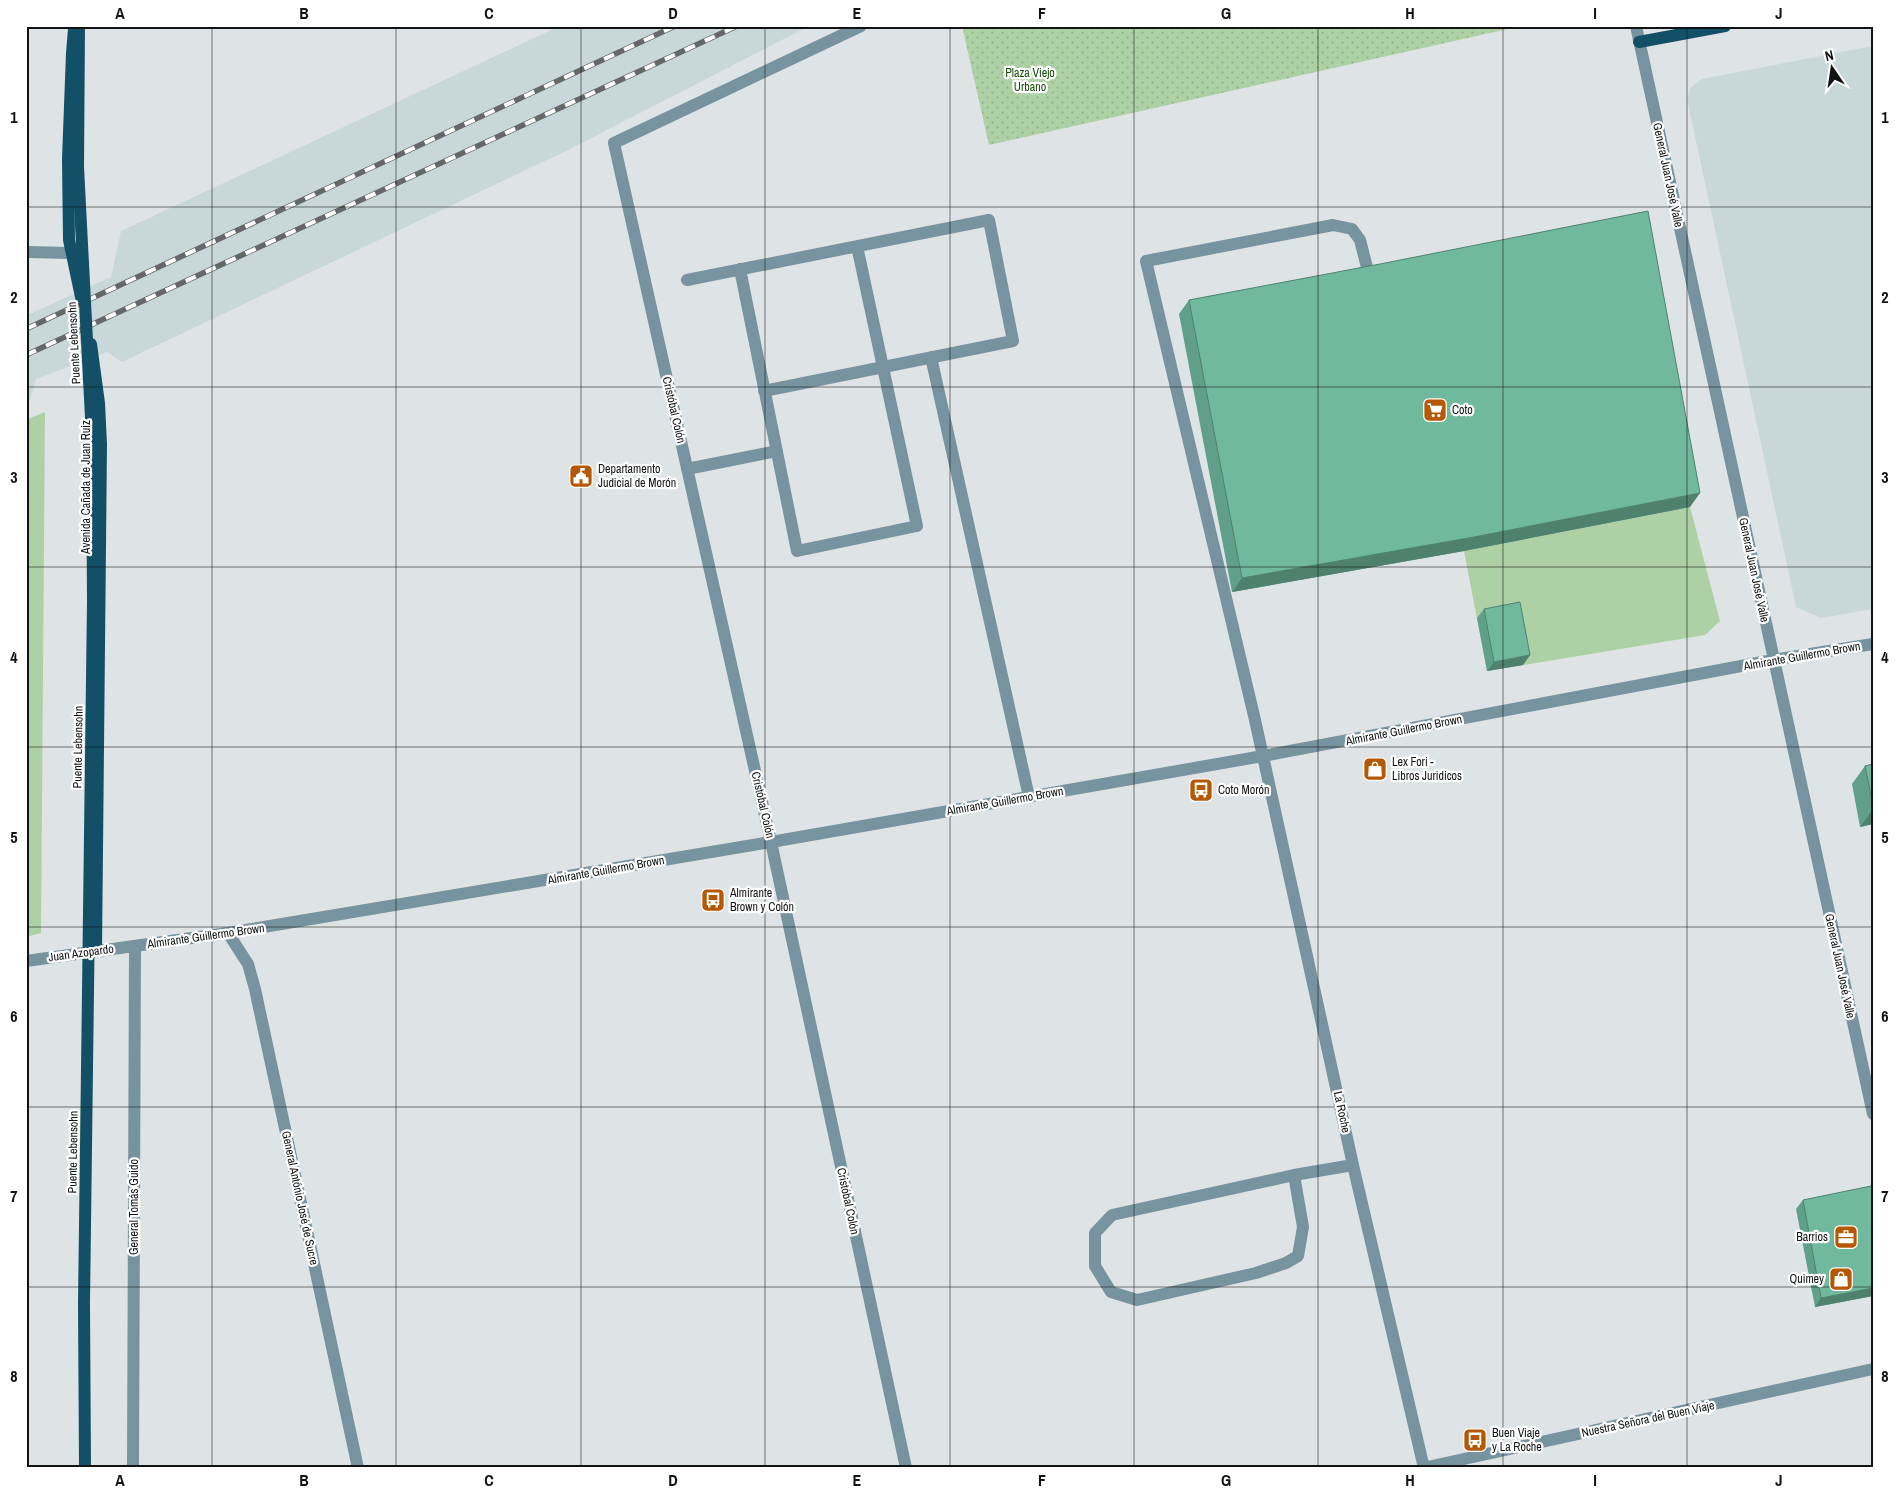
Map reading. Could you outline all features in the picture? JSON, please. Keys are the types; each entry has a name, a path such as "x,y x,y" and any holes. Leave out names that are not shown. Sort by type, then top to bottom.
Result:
{"main road":[{"name":"Avenida Cañada de Juan Ruiz","path":"74,26 68,159 69,240 95,364 101,444 96,951"},
{"name":"Puente Lebensohn","path":"79,26 78,167 92,437 93,591 84,1303 84,1468"},
{"path":"1639,42 1725,26"}],"street":[{"name":"Cristóbal Colón","path":"861,26 614,143 771,842 906,1468"},
{"name":"General Juan José Valle","path":"1636,26 1873,1114"},
{"path":"687,280 989,220 1013,340 764,391"},
{"name":"La Roche","path":"1370,278 1360,240 1352,229 1334,225 1146,261 1263,756 1353,1165 1424,1468"},
{"path":"740,269 797,551 916,526 856,246"},
{"path":"26,252 71,253"},
{"path":"931,357 1029,797"},
{"path":"687,469 777,452"},
{"name":"Almirante Guillermo Brown","path":"135,946 228,933 771,842 1263,756 1774,660 1873,644"},
{"name":"General António José de Sucre","path":"228,933 248,964 255,989 358,1468"},
{"name":"Juan Azopardo","path":"26,961 135,946"},
{"name":"General Tomás Guido","path":"133,1468 135,946"},
{"path":"1294,1175 1304,1227 1298,1256 1286,1264 1256,1273 1137,1300 1111,1292 1095,1266 1095,1233 1112,1215 1294,1175 1353,1165"},
{"name":"Nuestra Señora del Buen Viaje","path":"1424,1468 1873,1369"}],"shaded area":[{"path":"560,26 809,26 568,150 122,362 107,352 36,379 30,400 26,402 26,313 30,314 111,277 121,231"},
{"path":"1873,46 1873,609 1821,618 1796,607 1687,99 1690,88 1702,79"}],"green space":[{"name":"Plaza Viejo Urbano","path":"962,26 1521,26 989,145"},
{"path":"45,412 41,933 26,937 26,420"},
{"path":"1690,507 1720,621 1705,635 1487,671 1464,551"}],"building":[{"name":"Coto","path":"1648,211 1700,493 1474,537 1242,578 1189,300"},
{"path":"1520,602 1530,655 1494,662 1484,609"},
{"path":"1873,764 1873,805 1865,766"},
{"path":"1871,1186 1873,1197 1873,1288 1821,1298 1803,1200"}],"railway":[{"path":"26,329 675,26"},
{"path":"26,355 737,26"}],"place":[{"name":"Coto","path":"1435,410"},
{"name":"Departamento Judicial de Morón","path":"581,476"},
{"name":"Lex Fori - Libros Juridicos","path":"1375,769"},
{"name":"Coto Morón","path":"1201,790"},
{"name":"Almirante Brown y Colón","path":"713,900"},
{"name":"Barrios","path":"1846,1237"},
{"name":"Quimey","path":"1841,1279"},
{"name":"Buen Viaje y La Roche","path":"1475,1440"}]}
